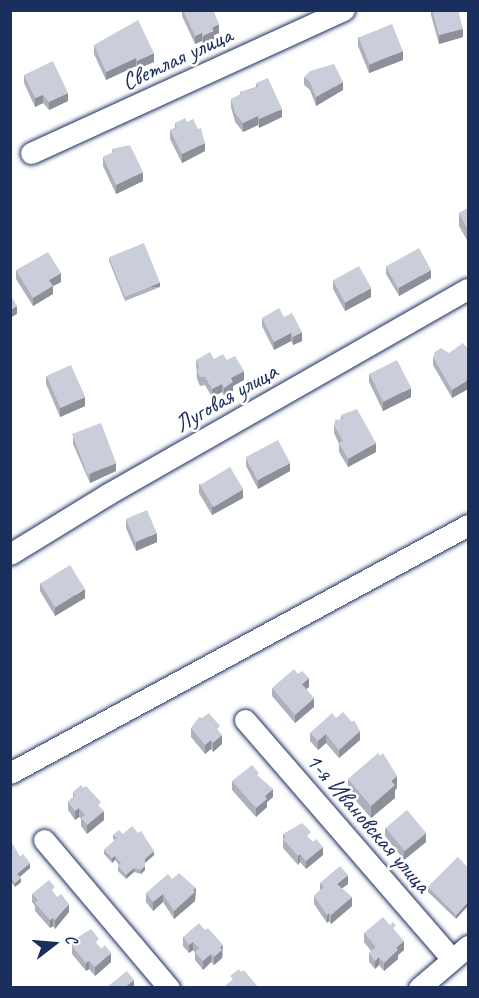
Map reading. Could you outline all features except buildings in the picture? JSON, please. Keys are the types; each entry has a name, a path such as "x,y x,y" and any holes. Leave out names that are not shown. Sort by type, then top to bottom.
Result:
{"street":[{"name":"Светлая улица","path":"31,153 344,10"},
{"name":"Луговая улица","path":"10,554 108,494 468,289"},
{"path":"10,773 468,525"},
{"name":"1-я Ивановская улица","path":"245,720 460,953 419,987"},
{"path":"44,840 170,987"}]}
